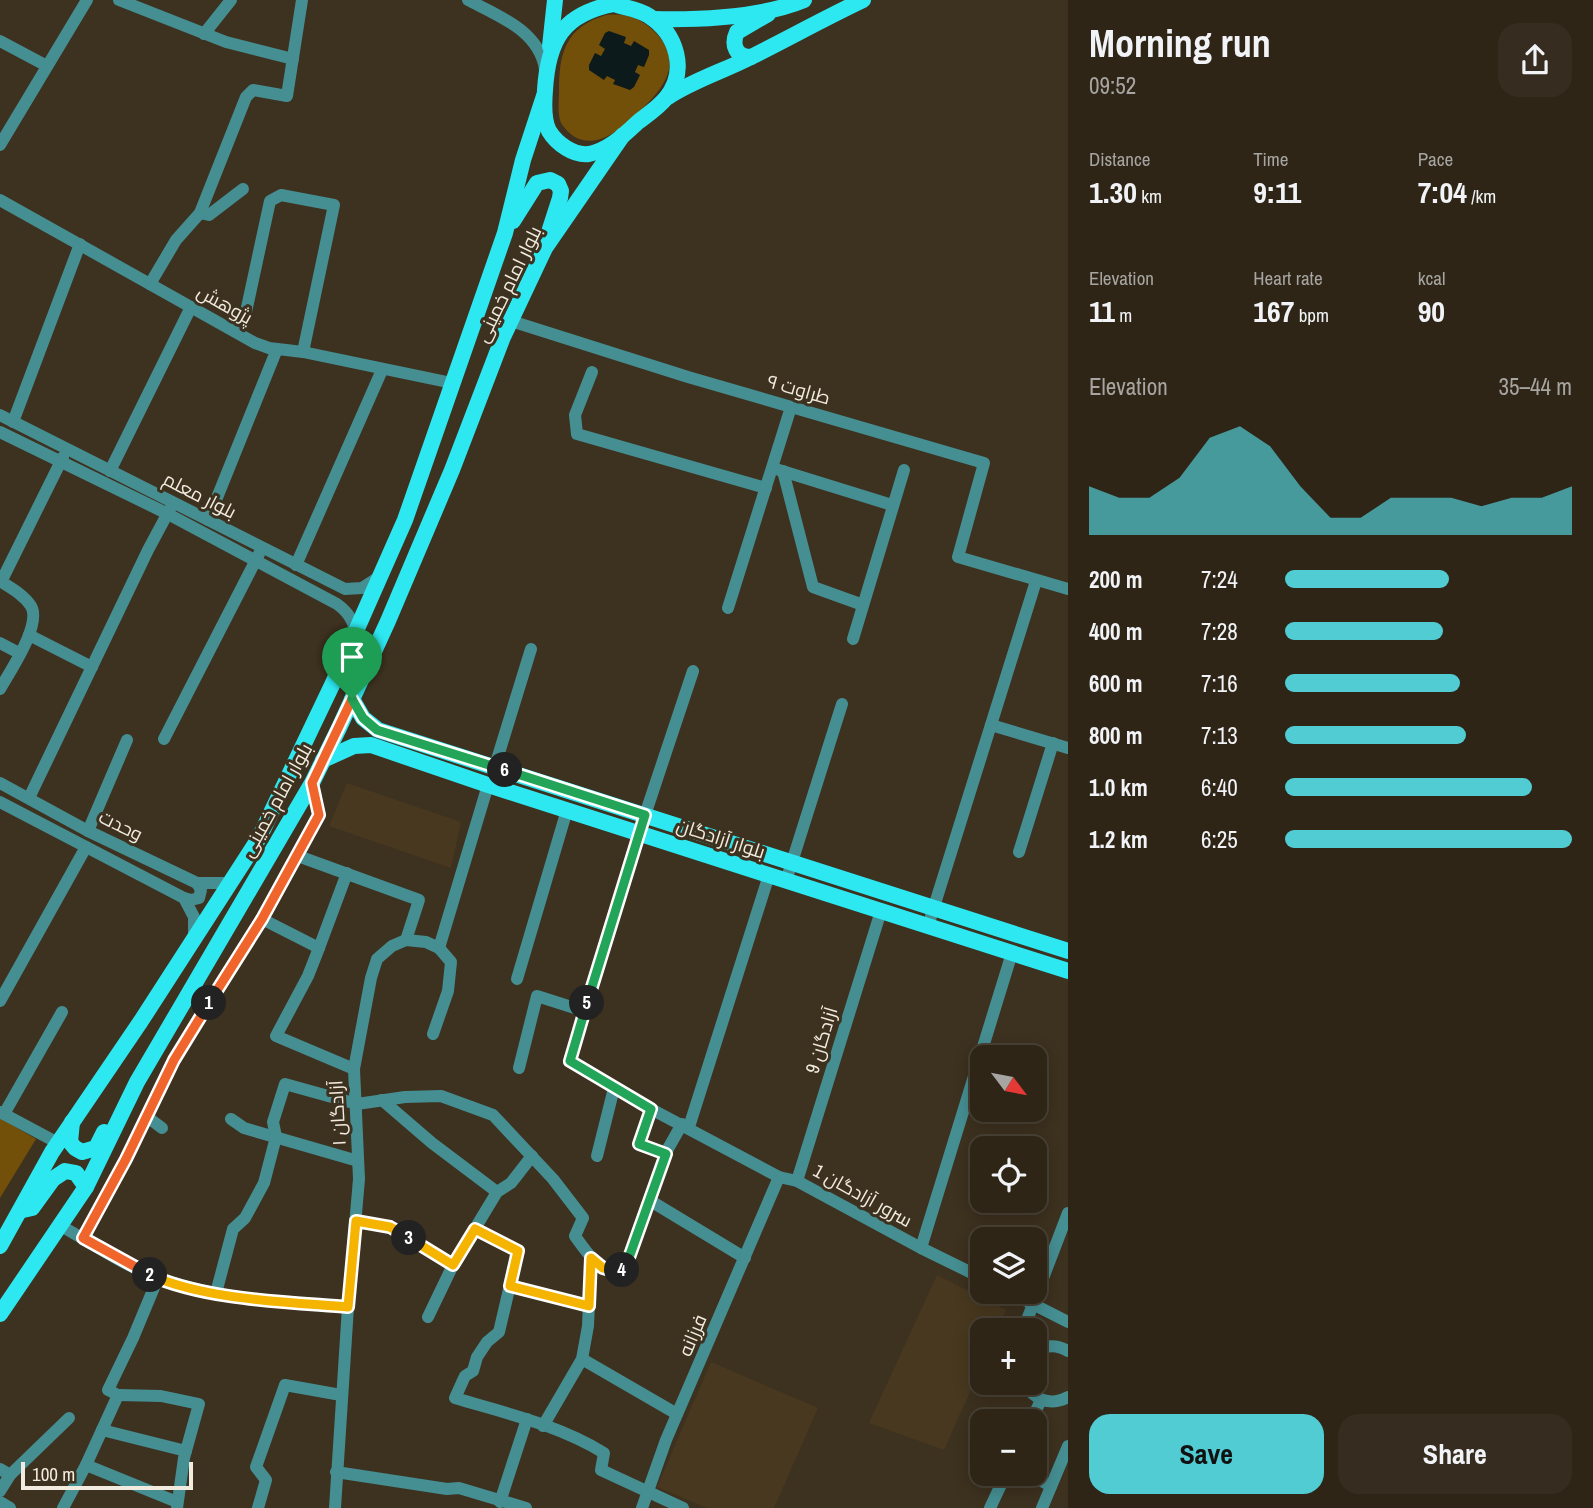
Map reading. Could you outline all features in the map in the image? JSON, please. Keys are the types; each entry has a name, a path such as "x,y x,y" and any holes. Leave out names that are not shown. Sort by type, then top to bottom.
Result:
{"main road":[{"path":"555,0 543,51 548,130 555,139 572,151 588,154 605,148 624,135 666,98 686,85 751,57 812,23 863,0"},
{"path":"751,57 742,55 735,49 733,42 737,32 777,9 804,0"},
{"path":"543,51 570,22 614,4 687,20 777,9"},
{"path":"643,10 668,33 678,61 677,77 666,98"},
{"name":"بلوار امام خمینی","path":"0,1245 58,1143 194,940 258,838 355,636 405,520 505,233 523,160 544,96"},
{"name":"بلوار امام خمینی","path":"0,1314 86,1187 137,1082 312,783 402,589 511,321 545,248 624,135"},
{"path":"505,233 537,183 550,180 558,184 561,191 545,248"},
{"name":"بلوار آزادگان","path":"352,699 363,718 377,730 1068,951"},
{"name":"بلوار آزادگان","path":"323,760 354,746 371,745 1068,971"},
{"path":"488,785 495,766"},
{"path":"639,833 645,815"},
{"path":"72,1122 70,1142 75,1148 82,1152 96,1148 137,1082"},
{"path":"21,1211 32,1208 53,1179 65,1171 76,1173 86,1187"}],"street":[{"path":"0,145 88,0"},
{"path":"119,0 226,42 293,59"},
{"path":"204,34 232,0"},
{"path":"150,284 176,240 200,213 246,97 253,90 287,96 302,0"},
{"path":"468,0 512,23 543,51"},
{"path":"0,41 47,66"},
{"path":"200,213 209,215 217,211 243,189"},
{"path":"246,312 270,201 281,195 334,205 303,352"},
{"name":"پژوهش","path":"0,200 255,342 277,349 452,383"},
{"path":"13,422 80,244"},
{"path":"110,471 191,307"},
{"name":"طراوت ۹","path":"511,321 984,463 958,557 1036,581"},
{"path":"208,520 277,349"},
{"path":"296,565 382,370"},
{"path":"592,372 575,415 578,434 766,488"},
{"path":"728,608 766,488 778,469 791,407"},
{"name":"بلوار معلم","path":"0,415 110,471 255,561 344,610 355,628 355,636"},
{"name":"بلوار معلم","path":"0,432 60,462 171,508 208,520 345,589 362,588 382,575"},
{"path":"0,689 29,635 34,619 31,607 20,594 1,582 66,449"},
{"path":"778,469 892,505"},
{"path":"778,469 813,587 863,605"},
{"path":"853,639 904,470"},
{"path":"29,798 148,550 171,508"},
{"path":"164,739 262,548"},
{"path":"928,926 1036,581 1068,589"},
{"path":"29,635 92,667"},
{"path":"0,643 19,653"},
{"path":"495,766 531,649"},
{"path":"645,815 693,671"},
{"path":"786,881 842,704"},
{"path":"991,725 1068,748"},
{"path":"88,831 127,740"},
{"path":"1019,852 1053,743"},
{"name":"وحدت","path":"0,783 88,831 197,883 231,883"},
{"path":"83,1238 126,1159 174,1060 262,919 319,815 312,783"},
{"path":"439,948 488,785"},
{"name":"وحدت","path":"0,802 184,898"},
{"path":"517,979 567,810"},
{"path":"519,1068 537,996 584,1011 639,833"},
{"path":"0,1001 86,847"},
{"path":"298,856 419,900 406,940 426,942 439,948 451,962 448,991 433,1034"},
{"path":"347,873 308,976 276,1035 355,1069"},
{"path":"216,1293 233,1229 246,1218 264,1183 276,1137 274,1122 285,1083 357,1104 440,1096 493,1115 532,1156 583,1218 575,1236 591,1258 603,1268 620,1273 626,1266 666,1154 686,1125 769,875"},
{"path":"184,898 191,901 199,898 201,890 197,883"},
{"path":"184,898 194,917 194,940"},
{"name":"آزادگان 9","path":"797,1181 881,911"},
{"path":"262,919 318,948"},
{"name":"آزادگان ۱","path":"335,1508 341,1395 356,1221 358,1161 355,1069 371,978 377,959 392,946 406,940"},
{"path":"921,1248 1012,953"},
{"name":"سرور آزادگان 1","path":"584,1011 570,1061 651,1109 686,1125 779,1177 797,1181 970,1272"},
{"path":"58,1143 2,1113 62,1012"},
{"path":"148,1065 174,1060"},
{"path":"597,1156 614,1088"},
{"path":"382,1100 432,1143 497,1192"},
{"path":"651,1109 639,1144 666,1154"},
{"path":"146,1116 162,1128"},
{"path":"231,1119 244,1128 358,1161"},
{"path":"428,1317 453,1265 497,1192 511,1183 532,1156"},
{"name":"فرزانه","path":"642,1508 677,1414 779,1177"},
{"path":"649,1200 745,1258"},
{"path":"1028,1318 1068,1213"},
{"path":"356,1221 390,1227 453,1265"},
{"path":"61,1226 158,1278 200,1291 348,1307"},
{"path":"475,1229 518,1251 499,1332 482,1349 473,1371 465,1376 455,1398 527,1419 593,1447 604,1453 601,1470 682,1508"},
{"path":"543,1426 582,1359 589,1306 591,1258"},
{"path":"86,1465 177,1505 186,1451 199,1404 161,1396 118,1395 108,1390 134,1338 158,1278"},
{"path":"510,1286 589,1306"},
{"path":"1034,1305 1068,1322"},
{"path":"1047,1348 1053,1346 1068,1351"},
{"path":"582,1359 677,1414"},
{"path":"258,1508 266,1480 256,1467 285,1385 341,1395"},
{"path":"62,1508 86,1465 118,1395"},
{"path":"1033,1395 1041,1400 1059,1401 1068,1397"},
{"path":"1037,1409 1041,1400"},
{"path":"0,1491 5,1472 69,1419"},
{"path":"500,1502 527,1419"},
{"path":"102,1430 186,1451"},
{"path":"1042,1508 1068,1446"},
{"path":"336,1472 447,1489 458,1488 526,1508"},
{"path":"1047,1484 1051,1486"},
{"path":"990,1508 1000,1486"},
{"path":"0,1502 10,1508"}],"shaded area":[{"path":"606,15 632,18 649,27 664,44 670,66 655,96 629,122 610,135 590,141 570,133 561,123 558,107 559,77 563,53 574,34 592,20"},
{"path":"609,31 626,37 624,43 631,46 634,41 649,50 644,67 638,65 635,72 640,75 630,90 613,84 615,80 607,76 604,80 589,70 595,53 601,56 605,49 599,45"},
{"path":"347,783 461,822 451,868 329,826"},
{"path":"0,1118 36,1139 0,1198"},
{"path":"937,1275 970,1292 970,1304 994,1304 1006,1310 1002,1318 970,1318 970,1392 944,1450 869,1423"},
{"path":"711,1362 818,1408 774,1508 707,1508 657,1487"}],"route":[{"path":"352,699 363,718 377,730 645,815 570,1061 651,1109 639,1144 666,1154 626,1266 620,1273 612,1272 591,1258 589,1306 510,1286 518,1251 475,1229 453,1265 390,1227 356,1221 348,1307 200,1291 152,1276 83,1238 126,1159 174,1060 262,919 319,815 312,783 352,699"}]}
